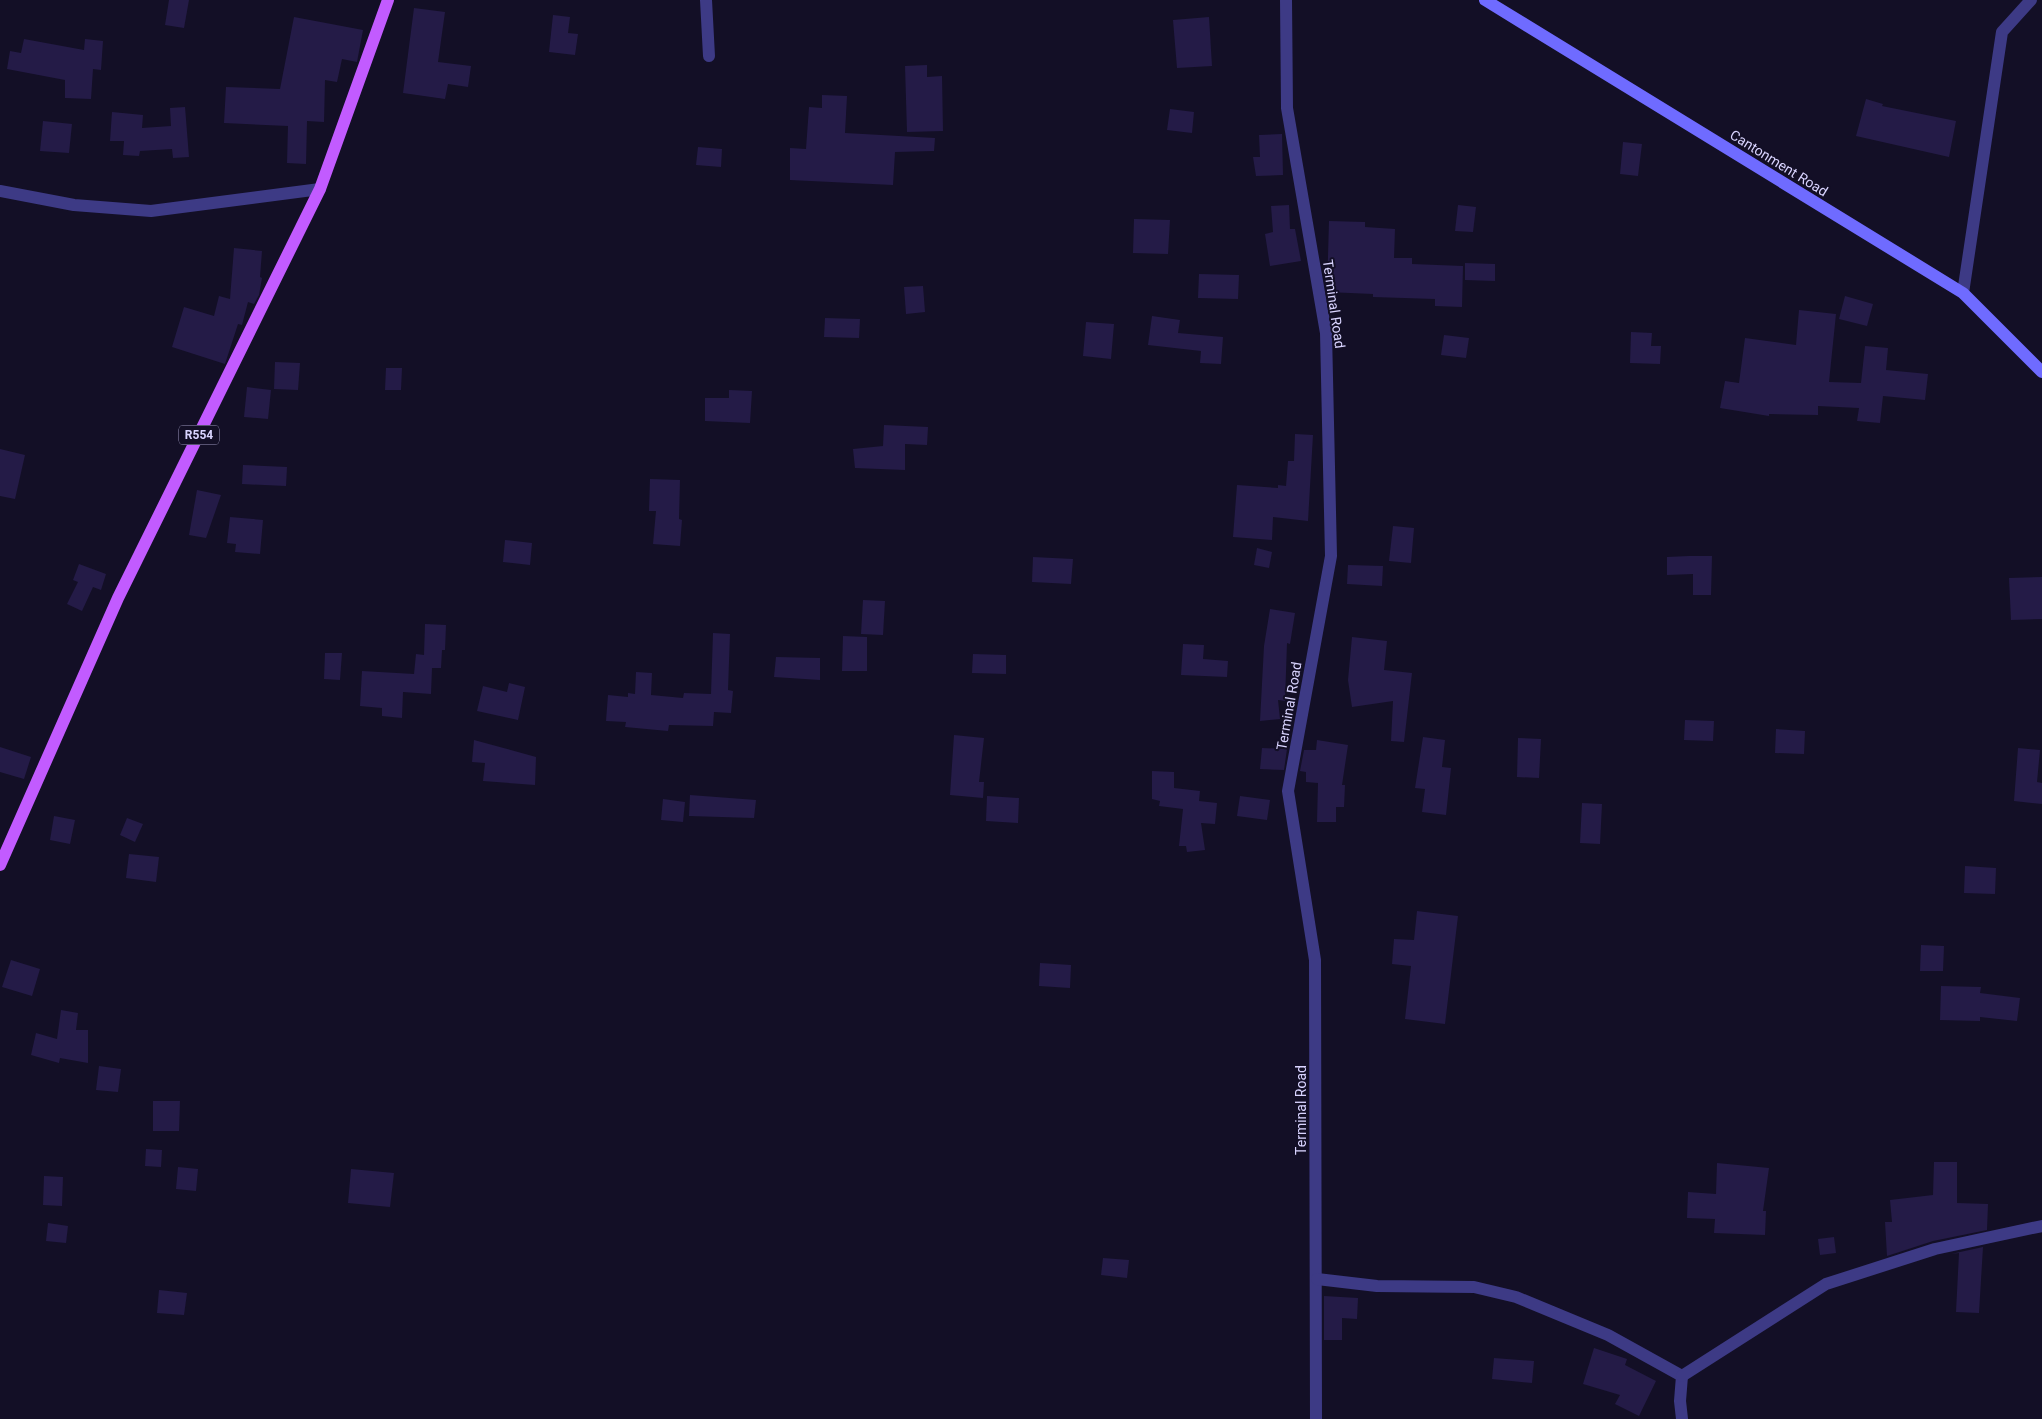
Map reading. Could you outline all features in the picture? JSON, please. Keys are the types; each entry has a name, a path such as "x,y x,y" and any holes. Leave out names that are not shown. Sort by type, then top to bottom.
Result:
{"main road":[{"name":"R554","path":"0,865 118,598 320,189 388,0"}],"street":[{"path":"706,0 709,56"},
{"name":"Terminal Road","path":"1286,0 1287,108 1326,343 1331,556 1288,791 1315,960 1316,1419"},
{"name":"Cantonment Road","path":"1485,0 1962,293 2042,372"},
{"path":"1962,293 2002,32 2031,0"},
{"path":"0,191 74,205 151,212 320,189"},
{"path":"1682,1376 1826,1284 1935,1249 2042,1226"},
{"path":"1317,1280 1378,1286 1474,1287 1516,1297 1608,1335 1682,1376"},
{"path":"1682,1376 1680,1401 1682,1419"}],"building":[{"path":"169,0 189,0 184,28 165,25"},
{"path":"414,8 445,12 438,62 471,66 468,87 448,84 445,99 403,93"},
{"path":"553,15 570,17 568,33 578,34 575,55 549,52"},
{"path":"294,17 363,30 357,62 342,59 337,82 325,80 324,122 307,121 306,164 287,163 288,126 224,123 226,87 280,89"},
{"path":"1209,17 1212,66 1177,68 1173,20"},
{"path":"24,39 84,50 85,39 103,41 101,70 93,69 91,99 65,98 65,80 7,69 10,51 21,53"},
{"path":"927,65 927,77 942,76 943,131 907,132 905,66"},
{"path":"822,95 847,96 845,133 935,138 934,151 895,152 893,185 790,180 790,148 806,149 809,107 822,108"},
{"path":"1866,99 1883,104 1882,106 1956,121 1949,157 1856,136"},
{"path":"185,107 189,157 173,158 172,149 140,151 139,156 123,155 124,141 110,141 112,112 143,115 142,128 171,126 170,108"},
{"path":"1170,109 1194,112 1192,133 1167,130"},
{"path":"43,121 72,124 69,153 40,151"},
{"path":"1282,134 1283,175 1256,176 1253,157 1260,157 1259,135"},
{"path":"1623,142 1642,144 1638,176 1620,174"},
{"path":"698,147 722,149 721,167 696,165"},
{"path":"1289,205 1290,229 1295,229 1301,261 1270,266 1265,234 1273,232 1271,206"},
{"path":"1458,205 1476,207 1473,232 1455,231"},
{"path":"1134,219 1170,220 1168,254 1133,253"},
{"path":"1329,221 1365,222 1365,227 1395,229 1394,258 1412,258 1412,264 1463,266 1462,307 1435,306 1435,299 1373,297 1373,294 1327,292"},
{"path":"234,248 262,251 260,277 262,278 259,295 254,304 248,302 242,325 238,324 225,364 172,347 184,307 214,316 219,296 230,299"},
{"path":"1465,263 1495,264 1495,281 1465,280"},
{"path":"1199,274 1239,275 1238,299 1198,298"},
{"path":"923,286 925,312 906,314 904,287"},
{"path":"1845,296 1873,304 1867,326 1839,319"},
{"path":"1799,310 1836,314 1829,382 1861,383 1865,346 1888,348 1886,370 1928,374 1925,400 1883,396 1880,423 1857,421 1859,408 1818,406 1818,415 1769,414 1769,416 1720,408 1725,381 1739,383 1745,338 1796,345"},
{"path":"1152,316 1180,320 1178,333 1223,337 1221,364 1200,363 1201,351 1148,345"},
{"path":"825,318 860,319 859,338 824,337"},
{"path":"1086,322 1114,324 1111,359 1083,356"},
{"path":"1631,332 1652,333 1651,346 1661,346 1660,364 1630,363"},
{"path":"1444,335 1469,338 1466,358 1441,355"},
{"path":"275,362 300,363 298,390 274,389"},
{"path":"386,368 402,368 401,390 385,390"},
{"path":"247,387 271,390 268,419 244,417"},
{"path":"729,390 752,391 750,423 705,421 705,398 729,398"},
{"path":"884,425 928,427 927,445 905,444 905,470 855,468 853,449 883,446"},
{"path":"1295,434 1313,435 1308,521 1273,517 1272,540 1233,537 1237,485 1278,488 1278,485 1286,486 1288,461 1294,461"},
{"path":"0,449 25,455 15,499 0,496"},
{"path":"243,465 287,467 286,486 242,484"},
{"path":"650,479 680,480 679,519 682,520 680,546 653,544 656,511 649,511"},
{"path":"197,490 221,495 206,538 189,535"},
{"path":"230,517 263,520 260,554 235,552 236,544 227,543"},
{"path":"1393,526 1414,528 1411,563 1389,561"},
{"path":"505,540 532,543 530,565 503,562"},
{"path":"1257,548 1272,552 1269,568 1254,565"},
{"path":"1712,556 1711,595 1693,595 1693,574 1667,575 1667,557"},
{"path":"1033,557 1073,559 1071,584 1032,582"},
{"path":"79,564 106,574 101,590 93,587 82,611 67,604 78,582 73,580"},
{"path":"1348,565 1383,566 1382,586 1347,584"},
{"path":"2042,577 2042,619 2011,620 2009,578"},
{"path":"863,600 885,601 883,635 861,634"},
{"path":"1270,609 1295,613 1290,644 1287,643 1285,701 1278,700 1280,719 1260,721 1264,646"},
{"path":"425,624 446,625 445,650 442,650 441,668 432,668 431,694 403,692 402,718 382,716 382,708 360,706 362,671 414,674 416,654 424,655"},
{"path":"713,633 730,634 728,690 733,691 731,713 714,712 713,726 669,725 668,731 625,727 626,722 606,721 608,695 628,697 628,693 635,694 636,672 652,673 651,695 683,698 684,693 711,694"},
{"path":"843,636 867,637 867,671 842,671"},
{"path":"1352,637 1387,641 1384,670 1412,673 1404,742 1391,741 1393,701 1352,707 1348,680"},
{"path":"1183,644 1204,645 1203,659 1228,661 1227,677 1181,675"},
{"path":"325,653 342,653 340,680 324,679"},
{"path":"973,654 1006,655 1006,674 972,673"},
{"path":"776,657 820,658 820,680 774,677"},
{"path":"509,683 525,687 518,720 477,711 483,686 507,692"},
{"path":"1685,720 1714,721 1713,741 1684,740"},
{"path":"1776,729 1805,731 1804,754 1775,753"},
{"path":"954,735 984,738 979,782 984,782 983,798 950,795"},
{"path":"1423,737 1445,740 1442,767 1451,768 1446,815 1422,812 1425,789 1415,788"},
{"path":"1518,738 1541,739 1539,778 1517,777"},
{"path":"474,740 536,757 535,785 483,781 485,763 472,762"},
{"path":"1317,740 1348,745 1342,785 1345,785 1344,807 1336,807 1336,822 1317,822 1318,783 1306,782 1306,772 1300,771 1304,750 1316,750"},
{"path":"0,747 31,757 24,779 0,772"},
{"path":"1262,748 1287,749 1284,770 1260,769"},
{"path":"2018,748 2040,750 2037,782 2042,783 2042,804 2014,801"},
{"path":"1152,771 1174,772 1174,788 1200,791 1199,801 1217,803 1215,824 1201,823 1205,850 1187,852 1186,846 1179,846 1183,809 1159,806 1160,801 1152,799"},
{"path":"690,795 756,800 754,818 689,816"},
{"path":"987,796 1019,798 1018,823 986,821"},
{"path":"1240,796 1270,800 1267,820 1237,816"},
{"path":"663,799 685,802 683,822 661,820"},
{"path":"1582,803 1602,804 1600,844 1580,843"},
{"path":"54,816 75,820 70,844 50,840"},
{"path":"127,818 143,824 135,842 120,835"},
{"path":"129,854 159,857 156,882 126,878"},
{"path":"1965,866 1996,868 1995,894 1964,893"},
{"path":"1417,911 1458,916 1445,1024 1405,1019 1411,966 1392,964 1394,939 1414,940"},
{"path":"1921,945 1944,946 1943,971 1920,971"},
{"path":"11,960 40,969 32,996 2,987"},
{"path":"1040,963 1071,965 1070,988 1039,986"},
{"path":"1941,986 1981,987 1980,993 2020,998 2017,1021 1980,1017 1980,1021 1940,1020"},
{"path":"61,1010 78,1013 76,1030 88,1030 88,1063 60,1058 59,1063 31,1055 36,1033 57,1039"},
{"path":"99,1066 121,1069 118,1092 96,1090"},
{"path":"153,1101 180,1101 179,1131 153,1131"},
{"path":"146,1149 162,1150 161,1167 145,1166"},
{"path":"1934,1162 1957,1162 1957,1203 1988,1204 1987,1230 1933,1241 1887,1256 1885,1222 1892,1222 1890,1200 1933,1195"},
{"path":"1717,1163 1769,1168 1763,1211 1766,1211 1765,1235 1714,1233 1715,1219 1687,1218 1688,1192 1716,1194"},
{"path":"178,1167 198,1169 196,1191 176,1189"},
{"path":"351,1169 394,1173 390,1207 348,1203"},
{"path":"44,1176 63,1177 62,1206 43,1205"},
{"path":"48,1223 68,1226 66,1243 46,1241"},
{"path":"1834,1237 1836,1253 1820,1255 1818,1239"},
{"path":"1983,1247 1979,1313 1956,1312 1959,1253 1951,1254"},
{"path":"1103,1258 1129,1260 1127,1278 1101,1275"},
{"path":"159,1290 187,1293 184,1315 157,1313"},
{"path":"1324,1296 1358,1298 1357,1319 1342,1318 1342,1340 1324,1340"},
{"path":"1594,1348 1627,1359 1625,1365 1656,1381 1639,1416 1615,1404 1620,1395 1583,1384"},
{"path":"1494,1358 1534,1361 1532,1383 1492,1379"}]}
